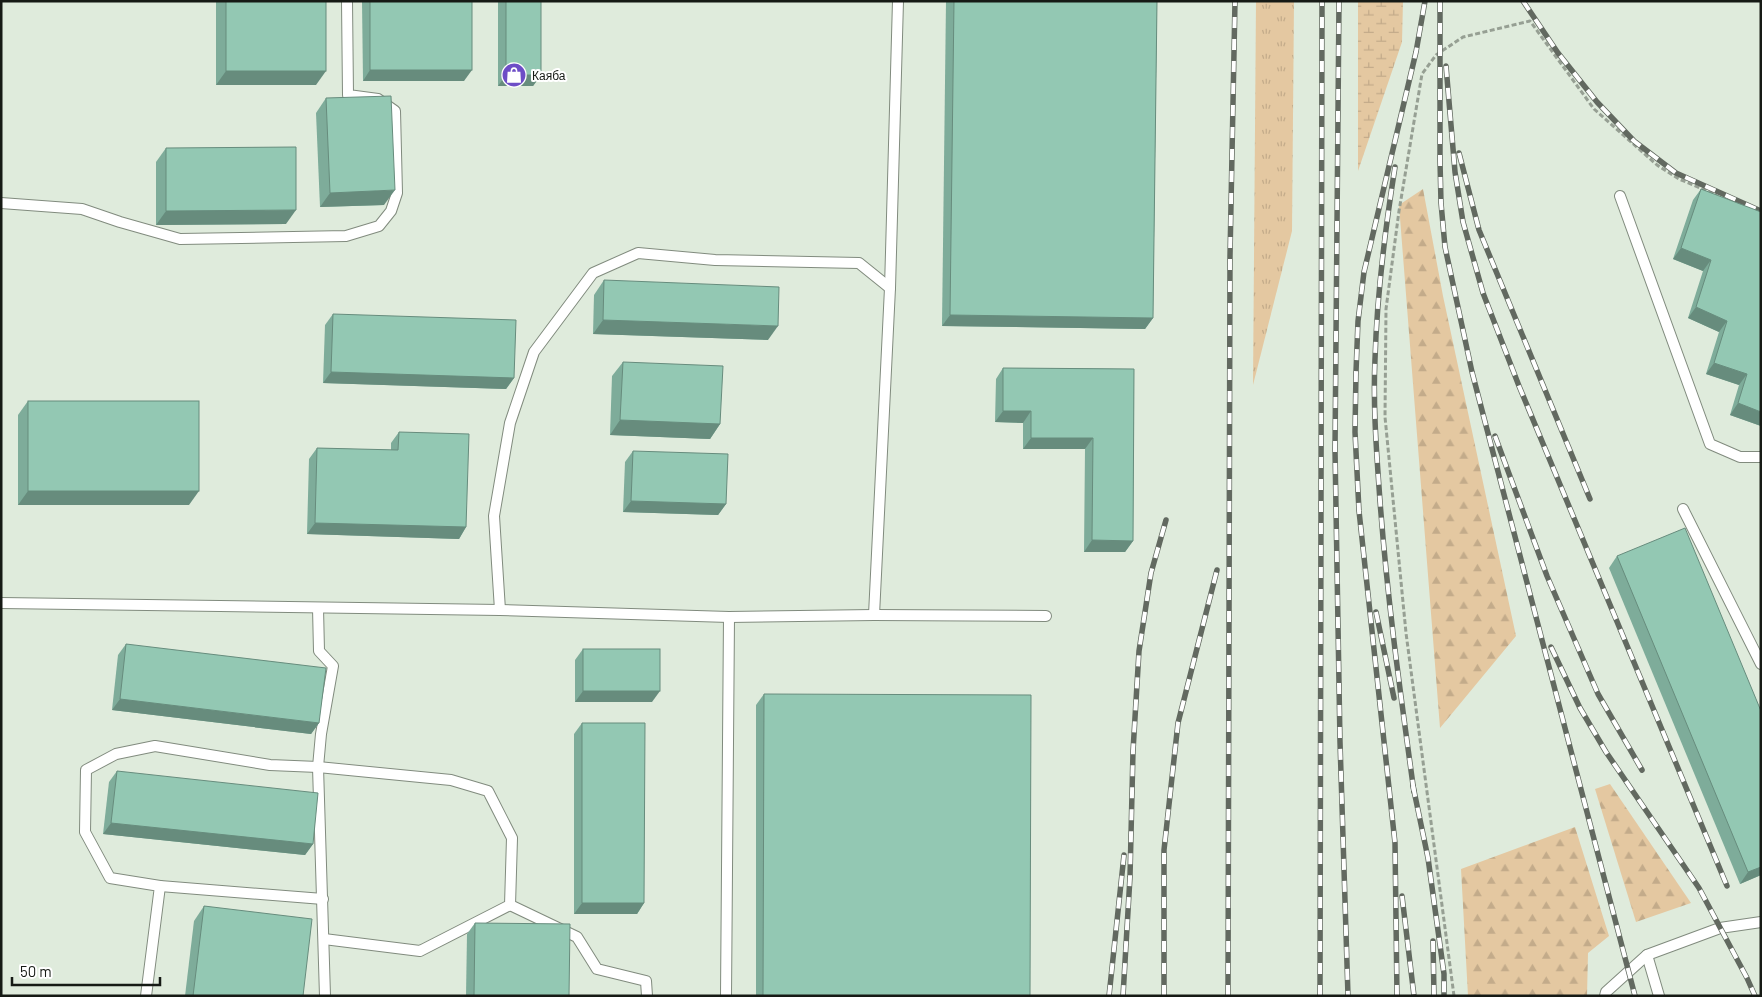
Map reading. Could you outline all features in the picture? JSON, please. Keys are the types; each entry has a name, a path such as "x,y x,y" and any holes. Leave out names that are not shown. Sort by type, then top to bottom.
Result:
{"lane":[{"path":"1,203 82,209 129,225 180,238 346,236 380,226 391,211 398,193 394,111 378,100 348,95 347,1"},
{"path":"874,615 890,288 898,1"},
{"path":"1620,196 1710,444 1740,457 1761,457"},
{"path":"500,610 494,516 510,423 534,352 593,274 638,253 715,260 859,263 890,288"},
{"path":"1683,508 1761,664"},
{"path":"1,603 500,610 729,617 874,615 1046,616"},
{"path":"318,608 320,652 333,666 321,734 318,767 325,996"},
{"path":"726,996 729,617"},
{"path":"323,899 160,886 110,878 85,832 86,770 116,754 155,746 270,765 318,767 451,780 488,791 512,838 510,905"},
{"path":"146,996 160,886"},
{"path":"324,939 420,951 510,905"},
{"path":"510,905 577,937 596,969 646,981 647,996"},
{"path":"1605,996 1606,992 1618,980 1647,955 1720,928 1761,922"},
{"path":"1647,955 1659,996"}],"path":[{"path":"1454,996 1406,633 1385,417 1386,309 1398,211 1422,74 1436,55 1463,37 1530,21 1594,109 1657,165 1680,179 1725,199"}],"green space":[{"path":"1256,1 1294,1 1292,231 1253,385"},
{"path":"1358,1 1403,1 1402,42 1358,171"},
{"path":"1423,189 1443,296 1516,636 1440,728 1399,205"},
{"path":"1610,784 1691,903 1636,922 1595,789"},
{"path":"1575,827 1609,936 1588,953 1587,996 1468,996 1461,869"}],"building":[{"path":"226,1 326,1 326,71 226,71"},
{"path":"370,1 472,1 472,70 370,70"},
{"path":"506,1 541,1 541,75 506,75"},
{"path":"954,1 1157,1 1153,318 950,315"},
{"path":"391,96 395,190 330,193 326,98"},
{"path":"296,147 296,210 166,211 166,148"},
{"path":"1701,189 1761,212 1761,412 1738,403 1747,374 1714,363 1727,321 1696,307 1711,260 1681,248"},
{"path":"604,280 779,287 778,326 603,320"},
{"path":"333,314 516,320 514,378 331,372"},
{"path":"623,362 723,366 720,424 620,420"},
{"path":"1003,368 1134,369 1133,541 1092,540 1093,438 1031,438 1031,411 1003,411"},
{"path":"28,401 199,401 199,491 28,491"},
{"path":"399,432 469,434 466,527 315,523 317,448 398,450"},
{"path":"633,451 728,454 726,504 631,501"},
{"path":"1685,528 1761,711 1761,867 1748,872 1617,556"},
{"path":"126,644 326,668 319,723 120,699"},
{"path":"583,649 660,649 660,691 583,691"},
{"path":"764,694 1031,695 1030,996 763,996"},
{"path":"582,723 645,723 644,903 582,903"},
{"path":"117,771 318,793 313,844 111,823"},
{"path":"204,906 312,919 303,996 193,996"},
{"path":"475,923 570,924 569,996 474,996"}],"railway":[{"path":"1228,996 1230,256 1235,1"},
{"path":"1320,996 1322,1"},
{"path":"1339,1 1335,450 1340,742 1348,996"},
{"path":"1397,996 1395,843 1359,511 1355,432 1356,372 1358,321 1364,272 1416,52 1425,1"},
{"path":"1440,1 1440,161 1445,247 1472,372 1635,996"},
{"path":"1523,1 1558,53 1597,102 1634,141 1676,173 1761,211"},
{"path":"1446,66 1455,172 1463,222 1483,293 1519,386 1727,886"},
{"path":"1459,153 1479,230 1590,499"},
{"path":"1395,167 1380,286 1374,375 1378,471 1385,564 1414,792"},
{"path":"1495,436 1547,576 1598,694 1642,770"},
{"path":"1123,996 1139,651 1151,573 1166,520"},
{"path":"1164,996 1164,850 1178,723 1217,570"},
{"path":"1376,612 1394,698"},
{"path":"1551,647 1580,708 1606,752 1699,888 1755,996"},
{"path":"1413,786 1428,858 1444,974 1444,996"},
{"path":"1109,996 1124,855"},
{"path":"1402,896 1414,996"},
{"path":"1433,941 1434,996"}],"place":[{"name":"Каяба","path":"514,75"}]}
